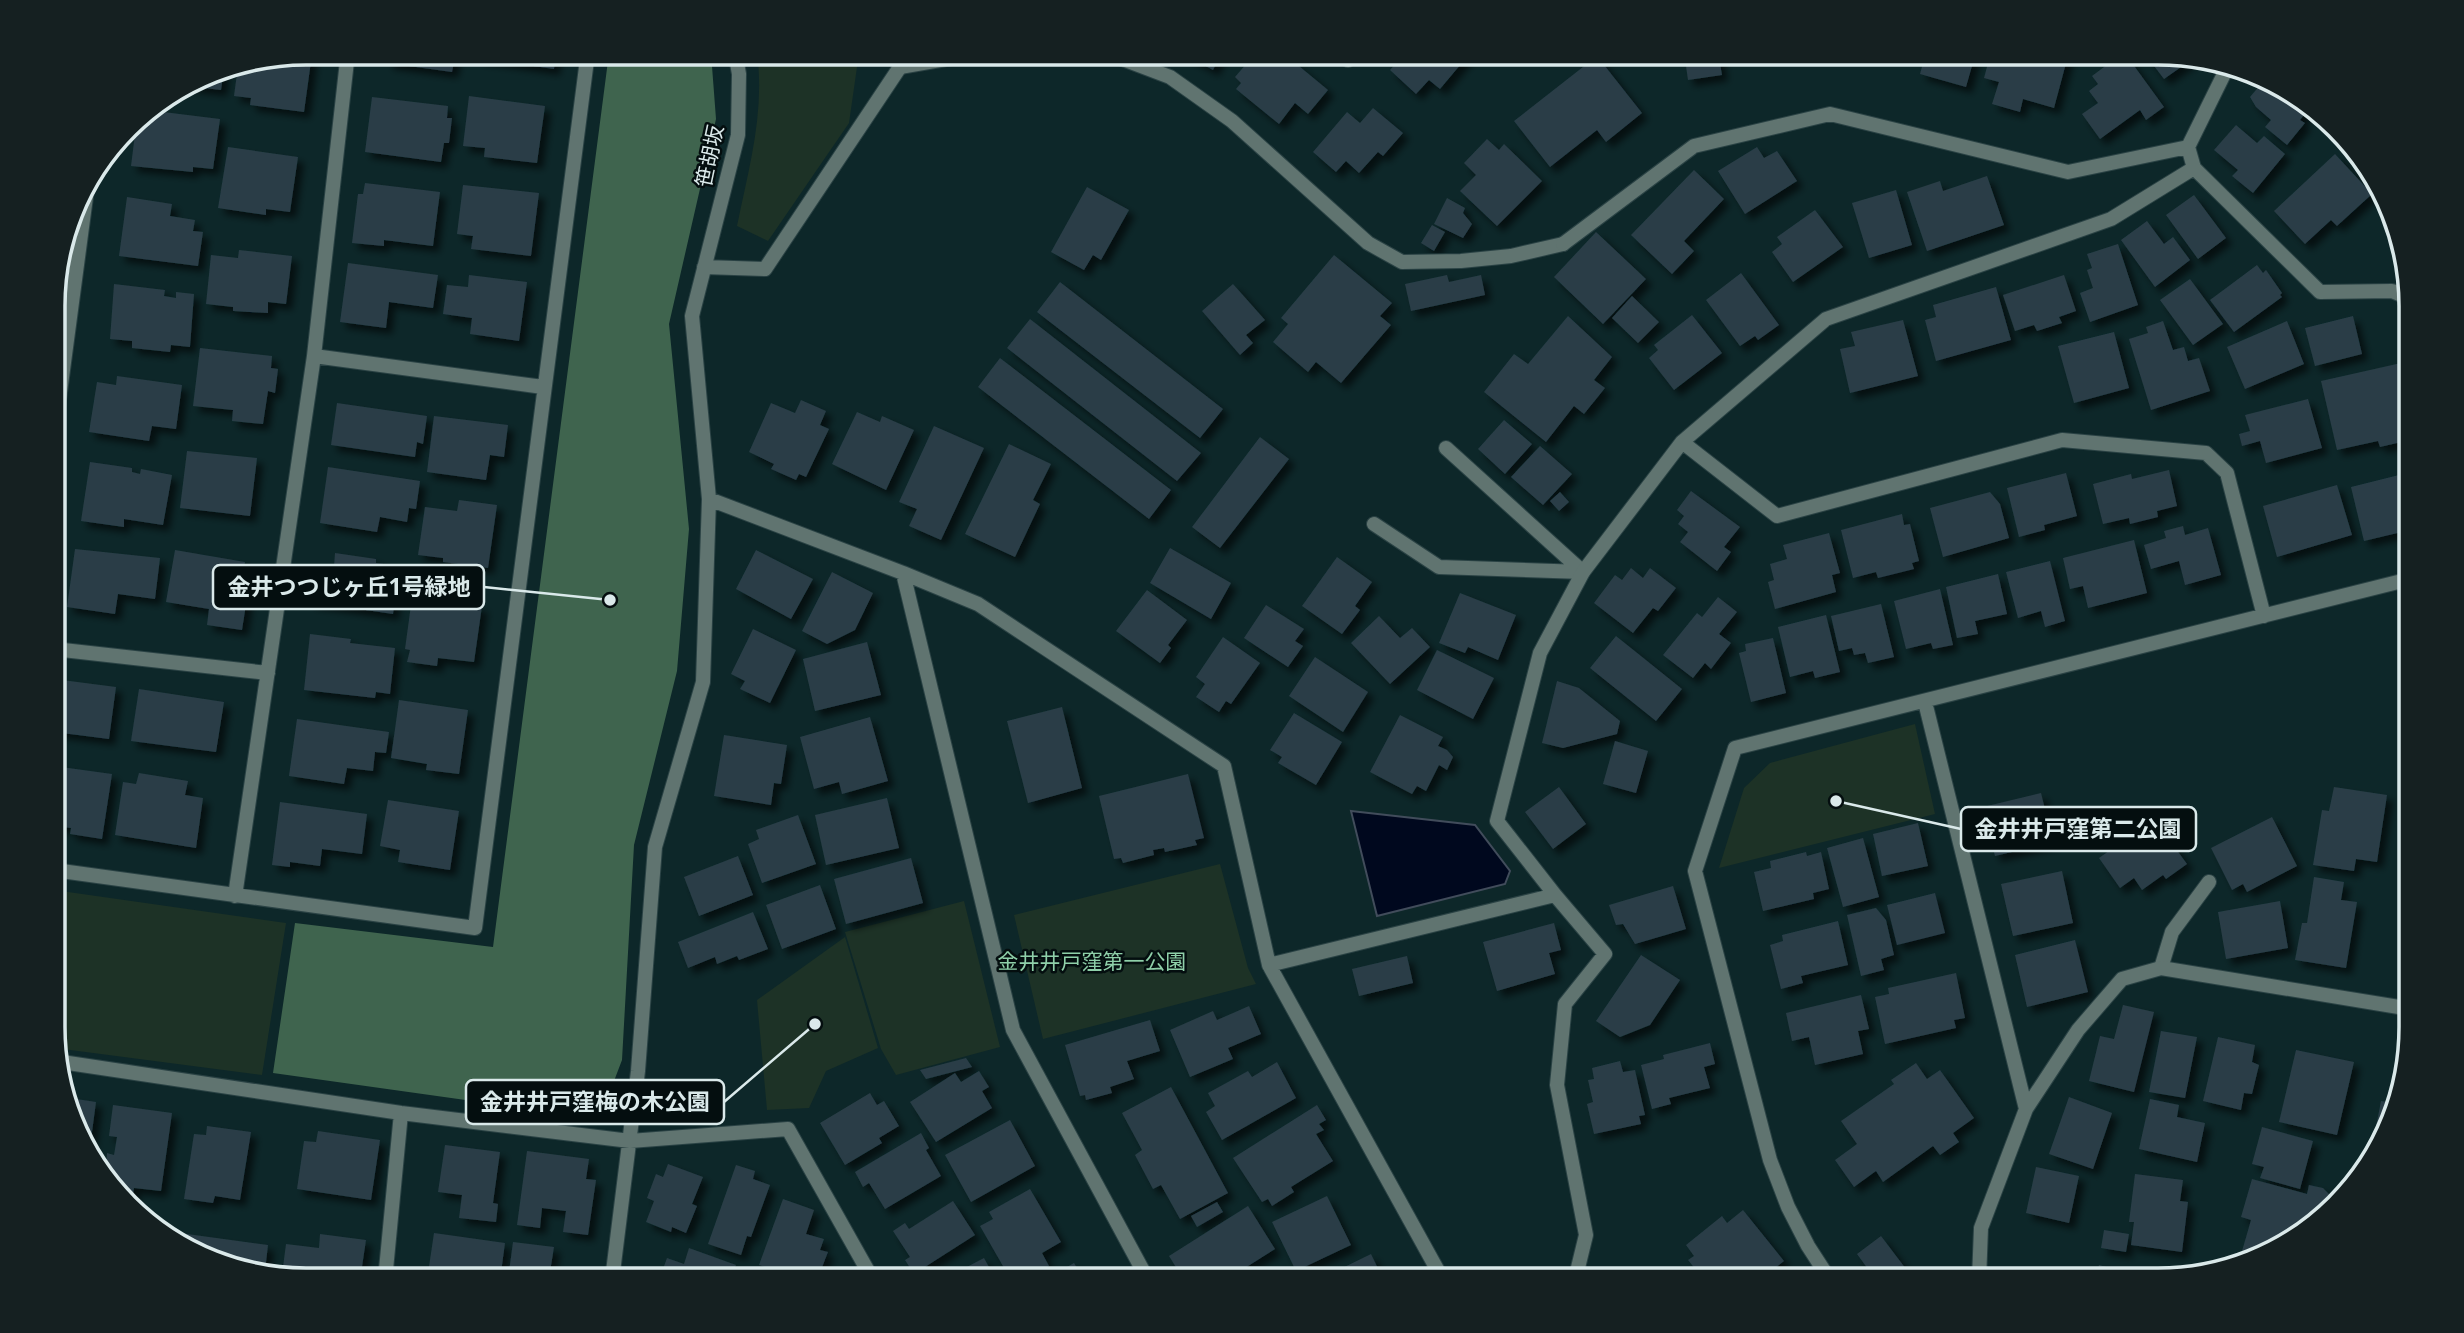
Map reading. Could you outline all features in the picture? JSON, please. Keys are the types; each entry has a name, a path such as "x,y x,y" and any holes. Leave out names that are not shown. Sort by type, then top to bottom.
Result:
{"street":[{"path":"235,896 314,356 347,65"},
{"path":"65,872 475,928 586,65"},
{"name":"笹胡坂","path":"614,1268 638,1071 655,847 703,682 709,499 692,316 738,135 737,65"},
{"path":"704,267 765,269 900,67 911,65"},
{"path":"1137,65 1170,78 1222,113 1368,243 1402,262 1461,261 1511,256 1563,244 1694,146 1830,114 2068,172 2188,147"},
{"path":"2224,74 2188,147 2194,168 2320,292 2392,291 2398,294"},
{"path":"1578,1268 1586,1235 1557,1085 1565,1004 1605,954 1497,821 1540,653 1583,572 1682,442 1826,319 2110,219 2194,168"},
{"path":"65,354 84,214"},
{"path":"314,356 543,387"},
{"path":"1682,442 1777,516 2062,440 2206,453 2227,474 2263,616"},
{"path":"1446,448 1583,572"},
{"path":"709,499 978,604 1224,766 1269,965 1436,1268"},
{"path":"1374,524 1439,567 1583,572"},
{"path":"903,573 1013,1030 1142,1268"},
{"path":"1822,1268 1788,1207 1770,1160 1695,871 1735,748 2399,582"},
{"path":"65,650 268,673"},
{"path":"1925,702 2026,1109"},
{"path":"2161,968 2172,932 2209,882"},
{"path":"1269,965 1556,895"},
{"path":"1979,1268 1981,1228 2026,1109 2078,1030 2122,979 2161,968 2399,1007"},
{"path":"68,1064 401,1113 630,1141 789,1129 866,1268"},
{"path":"386,1268 401,1113"}],"green space":[{"path":"607,65 712,65 716,119 669,324 689,529 677,671 634,845 622,1060 603,1110 587,1117 273,1073 295,923 493,947"},
{"path":"758,65 857,65 849,123 768,241 737,226 751,161"},
{"path":"1915,724 1935,814 1719,868 1744,788 1770,763"},
{"name":"金井井戸窪第一公園","path":"1220,864 1248,968 1256,984 1043,1039 1014,915"},
{"path":"65,892 286,923 262,1075 66,1049"},
{"name":"金井井戸窪第一公園","path":"964,901 1000,1047 896,1075 881,1049 845,932"},
{"path":"845,937 878,1048 826,1071 809,1108 767,1110 757,1000"}],"water":[{"path":"1351,811 1475,825 1510,871 1505,884 1377,916"}],"building":[{"path":"310,65 304,112 250,105 251,98 234,96 237,75 274,67"},
{"path":"401,65 453,65 452,72"},
{"path":"526,65 554,65 554,69"},
{"path":"1245,65 1298,65 1328,90 1308,114 1295,103 1279,124 1236,89 1241,83 1235,77"},
{"path":"1394,65 1460,65 1440,89 1429,80 1416,94 1390,70"},
{"path":"1586,65 1604,65 1642,113 1606,142 1597,130 1550,167 1514,121"},
{"path":"1686,65 1720,65 1722,75 1688,80"},
{"path":"1922,65 1972,65 1966,87 1920,74"},
{"path":"1988,65 2066,65 2054,108 2023,99 2020,112 1992,104 1999,82 1984,78"},
{"path":"2107,65 2133,65 2164,107 2146,120 2140,110 2100,139 2082,114 2098,103 2089,91 2098,84 2092,76"},
{"path":"2153,65 2182,66 2164,79"},
{"path":"222,80 221,90 203,88"},
{"path":"2258,87 2265,90 2304,114 2300,120 2305,123 2287,145 2265,127 2271,120 2256,107 2250,97"},
{"path":"469,96 545,106 537,163 484,157 485,148 463,146"},
{"path":"372,97 448,106 447,118 452,118 449,143 444,143 441,162 365,152"},
{"path":"1373,108 1403,133 1383,156 1378,152 1359,173 1346,161 1336,172 1313,152 1347,112 1360,123"},
{"path":"163,112 220,119 213,169 193,167 193,172 131,166 135,136"},
{"path":"2236,125 2257,143 2264,136 2285,154 2253,193 2232,176 2238,170 2214,150"},
{"path":"1487,139 1499,150 1504,144 1542,181 1497,226 1460,191 1476,175 1464,163"},
{"path":"228,147 298,157 290,212 266,209 266,215 218,208"},
{"path":"1757,147 1764,158 1777,151 1797,181 1745,214 1718,171"},
{"path":"2335,154 2371,194 2337,226 2331,220 2305,244 2274,211"},
{"path":"1694,170 1724,199 1684,241 1694,251 1672,274 1631,235"},
{"path":"1987,176 2004,225 1927,251 1907,192 1940,181 1943,191"},
{"path":"365,183 440,192 433,246 384,240 384,246 352,243 358,194 363,194"},
{"path":"463,185 539,193 531,256 471,249 473,236 457,234"},
{"path":"1087,187 1129,210 1101,260 1093,255 1084,270 1051,252"},
{"path":"1896,190 1912,245 1869,258 1852,203"},
{"path":"2194,195 2226,238 2198,259 2166,215"},
{"path":"127,197 172,204 170,216 195,220 193,231 203,232 198,266 119,256"},
{"path":"1447,198 1465,208 1463,213 1472,224 1463,238 1434,224"},
{"path":"1815,210 1843,247 1793,282 1772,252 1782,244 1777,237"},
{"path":"2147,221 2164,244 2173,237 2190,260 2155,287 2121,240"},
{"path":"1432,225 1445,232 1434,251 1421,243"},
{"path":"1596,232 1646,279 1603,324 1554,277"},
{"path":"2118,244 2138,305 2090,322 2080,293 2093,288 2087,270 2092,268 2087,254"},
{"path":"239,250 292,256 286,304 268,302 268,313 233,311 233,307 206,304 211,255 238,258"},
{"path":"1334,255 1392,303 1380,316 1391,325 1341,383 1316,362 1308,372 1273,342 1288,324 1281,318"},
{"path":"348,263 438,275 433,308 389,302 386,328 340,322"},
{"path":"2257,265 2263,273 2266,270 2282,297 2234,332 2210,300"},
{"path":"1741,273 1779,325 1758,340 1755,336 1740,346 1706,300"},
{"path":"469,275 527,282 519,341 470,334 472,318 443,314 447,285 468,287"},
{"path":"1447,275 1449,282 1481,275 1485,295 1411,311 1405,284"},
{"path":"2064,275 2076,311 2059,317 2062,323 2037,331 2034,325 2015,331 2003,295"},
{"path":"2190,279 2223,324 2193,345 2160,300"},
{"path":"1060,282 1223,409 1200,438 1037,312"},
{"path":"114,284 165,290 164,296 176,298 176,292 194,294 190,347 171,345 170,352 132,348 132,341 110,339"},
{"path":"1233,284 1265,320 1246,335 1253,343 1240,355 1202,311"},
{"path":"1996,287 2011,340 1936,361 1925,320 1936,317 1933,305"},
{"path":"1632,296 1659,322 1638,343 1612,318"},
{"path":"1692,315 1722,353 1674,390 1649,358 1658,350 1654,345"},
{"path":"1568,316 1612,357 1594,380 1605,388 1584,414 1574,406 1546,442 1484,392 1514,354 1528,364"},
{"path":"2353,316 2362,354 2315,366 2305,328"},
{"path":"1030,319 1201,453 1177,481 1007,348"},
{"path":"1903,320 1918,376 1850,393 1840,349 1855,346 1851,332"},
{"path":"2163,321 2173,350 2184,347 2188,361 2199,358 2210,391 2151,410 2129,339 2148,333 2146,327"},
{"path":"2287,321 2304,364 2245,389 2227,347"},
{"path":"2114,332 2129,388 2074,403 2058,346"},
{"path":"200,348 272,356 271,368 278,369 275,393 268,391 263,424 232,421 233,410 193,406"},
{"path":"1000,358 1171,490 1149,519 978,387"},
{"path":"2399,363 2399,443 2380,447 2378,441 2337,450 2321,381"},
{"path":"117,376 182,385 176,429 152,426 149,441 89,432 97,382 116,385"},
{"path":"2308,399 2322,448 2266,463 2260,441 2242,446 2239,434 2250,431 2245,415"},
{"path":"801,400 826,411 820,425 829,429 806,477 799,474 796,480 771,469 774,464 749,452 771,403 795,413"},
{"path":"337,403 427,416 423,444 417,442 415,457 331,445"},
{"path":"857,412 880,422 882,416 914,430 886,490 832,464"},
{"path":"434,416 508,425 504,457 490,455 486,480 427,472"},
{"path":"1504,420 1532,444 1505,474 1478,449"},
{"path":"934,426 984,448 941,540 909,526 917,509 899,502"},
{"path":"1260,437 1289,459 1220,548 1192,527"},
{"path":"1009,444 1051,464 1033,500 1040,504 1015,557 965,534"},
{"path":"1540,446 1572,474 1543,505 1511,477"},
{"path":"187,451 257,458 250,516 180,508"},
{"path":"90,462 132,468 132,472 140,474 141,469 172,475 163,525 124,519 124,527 81,521"},
{"path":"328,467 420,481 416,509 409,508 407,522 380,517 377,532 320,523"},
{"path":"2169,470 2177,506 2157,511 2158,517 2130,524 2129,518 2103,524 2093,484 2131,474 2132,479"},
{"path":"2066,473 2077,516 2044,525 2045,530 2019,537 2007,488"},
{"path":"2399,475 2399,533 2364,541 2351,487"},
{"path":"2337,485 2352,535 2277,557 2263,506"},
{"path":"1691,491 1740,527 1724,547 1731,552 1717,571 1680,542 1688,532 1678,524 1684,516 1677,510"},
{"path":"1560,492 1569,502 1559,511 1550,501"},
{"path":"1990,492 2000,504 2009,538 1943,557 1930,508"},
{"path":"459,500 497,505 488,568 443,562 443,558 418,555 425,507 457,511"},
{"path":"1902,514 1904,525 1910,524 1919,561 1912,563 1914,569 1878,578 1876,572 1853,578 1841,530"},
{"path":"2183,526 2185,535 2208,528 2221,575 2185,585 2179,561 2151,569 2144,545 2166,538 2164,531"},
{"path":"1829,533 1840,573 1832,575 1836,592 1775,609 1768,582 1774,580 1770,564 1787,559 1783,545"},
{"path":"2134,540 2147,593 2088,608 2083,586 2070,589 2063,558"},
{"path":"1170,548 1231,583 1211,619 1150,583"},
{"path":"75,549 160,558 155,599 118,594 115,614 67,607"},
{"path":"175,550 245,562 241,584 249,585 242,630 207,625 209,609 166,602"},
{"path":"756,550 813,579 791,619 736,589"},
{"path":"335,553 376,559 376,563 399,566 393,614 310,602 315,564 334,567"},
{"path":"1337,557 1372,582 1355,606 1360,610 1342,634 1302,606"},
{"path":"2050,561 2065,621 2045,627 2041,611 2018,618 2006,572"},
{"path":"1631,568 1643,578 1650,568 1676,588 1658,611 1653,608 1633,633 1594,603 1615,575 1622,580"},
{"path":"832,572 873,593 855,630 827,644 802,631"},
{"path":"1998,574 2007,614 1975,621 1978,634 1957,638 1946,587"},
{"path":"1940,589 1953,645 1933,649 1931,643 1906,649 1894,601"},
{"path":"1147,590 1187,620 1168,645 1171,648 1160,663 1116,631"},
{"path":"1460,593 1516,615 1498,660 1468,647 1465,653 1439,643"},
{"path":"1718,597 1737,612 1719,634 1731,643 1711,669 1705,663 1693,678 1663,655 1697,613 1702,617"},
{"path":"428,599 482,606 474,662 438,658 437,666 407,662 410,650 405,649 411,605 428,606"},
{"path":"1881,604 1894,657 1868,663 1865,653 1854,655 1852,648 1839,651 1831,616"},
{"path":"1266,605 1304,629 1295,641 1303,646 1288,667 1244,638"},
{"path":"1826,615 1840,672 1815,678 1813,671 1790,677 1778,627"},
{"path":"1379,616 1400,638 1412,628 1430,647 1390,684 1351,643"},
{"path":"753,629 796,650 770,703 740,689 745,681 731,674"},
{"path":"310,634 351,639 350,643 395,648 390,694 376,692 375,698 304,690"},
{"path":"1616,636 1682,689 1656,721 1590,668"},
{"path":"1223,637 1260,663 1231,704 1226,701 1219,712 1196,697 1205,684 1196,677"},
{"path":"1773,638 1786,693 1751,702 1739,653 1746,651 1745,644"},
{"path":"867,642 881,695 815,711 803,659"},
{"path":"1437,650 1494,678 1473,719 1417,690"},
{"path":"1315,657 1368,692 1343,732 1289,696"},
{"path":"65,680 116,687 109,739 65,733"},
{"path":"1557,681 1579,688 1620,721 1617,734 1563,748 1542,743"},
{"path":"139,689 224,702 216,752 131,741"},
{"path":"399,700 468,710 459,774 426,770 427,764 391,758"},
{"path":"1062,707 1082,788 1028,803 1007,721"},
{"path":"1294,713 1342,742 1316,785 1278,763 1282,757 1270,750"},
{"path":"1400,715 1443,737 1438,746 1453,757 1447,770 1439,765 1426,791 1417,786 1412,794 1370,772"},
{"path":"870,717 888,781 842,794 839,782 814,789 800,737"},
{"path":"297,719 389,732 386,753 375,752 373,771 347,768 344,784 289,776"},
{"path":"724,735 787,745 781,784 774,783 771,805 714,796"},
{"path":"1615,741 1648,751 1636,793 1603,784"},
{"path":"65,768 112,774 102,839 70,834 71,828 65,827"},
{"path":"139,773 188,781 185,795 203,798 196,848 115,835 123,782 136,784"},
{"path":"1188,774 1204,838 1195,840 1197,845 1165,852 1164,848 1153,850 1154,855 1123,863 1121,858 1114,859 1099,796"},
{"path":"1559,787 1586,824 1553,849 1525,812"},
{"path":"2334,787 2387,795 2377,862 2356,859 2354,871 2313,865 2322,810 2329,811"},
{"path":"2041,793 2053,842 1995,856 1983,807"},
{"path":"887,798 899,848 826,865 815,815"},
{"path":"388,800 459,811 450,870 398,862 400,850 380,846"},
{"path":"280,802 367,814 362,854 322,849 320,866 290,862 290,867 272,865"},
{"path":"798,815 816,864 762,883 748,844 759,839 756,830"},
{"path":"2272,817 2297,866 2247,892 2243,884 2232,890 2211,848"},
{"path":"2154,819 2187,864 2166,879 2163,875 2142,890 2134,878 2120,888 2099,858"},
{"path":"1918,823 1928,866 1882,876 1873,834"},
{"path":"1863,838 1879,897 1843,907 1827,848"},
{"path":"1806,852 1807,856 1821,852 1829,889 1813,893 1814,899 1763,911 1754,872 1771,868 1770,861"},
{"path":"738,856 753,895 699,916 684,877"},
{"path":"911,858 923,903 846,924 834,879"},
{"path":"2062,871 2073,923 2013,936 2001,884"},
{"path":"2314,877 2344,882 2341,900 2357,902 2346,968 2295,960 2302,923 2307,923"},
{"path":"820,885 836,929 782,949 766,905"},
{"path":"1673,886 1686,929 1635,944 1623,924 1616,925 1609,905"},
{"path":"1935,893 1945,933 1897,945 1887,905"},
{"path":"2280,901 2288,948 2226,959 2218,912"},
{"path":"1876,908 1886,920 1894,955 1881,959 1884,970 1861,976 1847,915"},
{"path":"753,912 768,949 739,960 737,956 717,964 715,957 688,968 678,942"},
{"path":"1838,921 1848,965 1801,976 1803,983 1781,989 1770,945 1783,941 1782,935"},
{"path":"1554,923 1561,950 1549,953 1555,974 1497,991 1483,942"},
{"path":"2075,940 2088,992 2027,1007 2015,955"},
{"path":"1641,955 1680,980 1650,1025 1620,1037 1596,1021"},
{"path":"1407,956 1413,983 1359,996 1352,969"},
{"path":"1956,973 1965,1018 1954,1020 1956,1028 1885,1044 1875,997 1889,994 1888,988"},
{"path":"1861,995 1869,1029 1858,1031 1863,1054 1815,1065 1809,1037 1792,1041 1786,1013"},
{"path":"2123,1005 2154,1012 2134,1092 2089,1081 2100,1036 2114,1039"},
{"path":"1249,1006 1261,1034 1228,1048 1233,1059 1190,1077 1170,1030 1213,1011 1217,1020"},
{"path":"1150,1020 1160,1051 1127,1061 1134,1079 1110,1087 1112,1093 1086,1100 1085,1095 1080,1096 1065,1045"},
{"path":"2161,1031 2197,1037 2185,1098 2149,1092"},
{"path":"2218,1037 2255,1045 2252,1062 2259,1065 2252,1094 2244,1093 2241,1110 2203,1101"},
{"path":"1710,1043 1715,1064 1704,1067 1710,1088 1669,1098 1671,1104 1652,1109 1641,1065 1664,1059 1663,1055"},
{"path":"2296,1050 2354,1062 2337,1135 2279,1122"},
{"path":"966,1058 972,1067 926,1079 920,1070"},
{"path":"1620,1061 1623,1072 1635,1070 1645,1115 1639,1116 1641,1124 1594,1134 1587,1104 1593,1102 1588,1080 1594,1079 1592,1068"},
{"path":"1277,1062 1296,1098 1222,1140 1206,1112 1215,1106 1208,1093 1248,1071 1252,1077"},
{"path":"1916,1063 1927,1079 1940,1070 1974,1118 1953,1133 1959,1142 1940,1155 1933,1146 1883,1182 1876,1171 1854,1187 1835,1160 1857,1144 1841,1121 1894,1084 1891,1080"},
{"path":"979,1071 989,1087 982,1091 992,1108 936,1142 910,1102 955,1073 961,1082"},
{"path":"1171,1087 1228,1193 1180,1219 1161,1185 1153,1189 1135,1155 1142,1150 1122,1113"},
{"path":"870,1093 877,1105 884,1101 899,1126 879,1138 882,1143 845,1165 820,1123"},
{"path":"2069,1097 2112,1113 2093,1169 2049,1154"},
{"path":"76,1099 96,1102 91,1137"},
{"path":"2150,1099 2179,1105 2177,1117 2205,1123 2197,1162 2139,1149"},
{"path":"2381,1101 2387,1102 2386,1105 2375,1131"},
{"path":"113,1105 172,1113 161,1191 134,1188 133,1196 106,1162 107,1153 114,1155 117,1137 109,1136"},
{"path":"1317,1105 1326,1120 1319,1124 1324,1130 1316,1134 1333,1161 1291,1187 1294,1192 1272,1206 1268,1199 1262,1202 1233,1158"},
{"path":"1010,1120 1035,1166 971,1202 945,1155"},
{"path":"207,1126 251,1132 240,1200 215,1196 213,1203 184,1199 194,1134 206,1135"},
{"path":"2262,1127 2313,1141 2300,1189 2260,1178 2264,1167 2252,1164"},
{"path":"318,1131 380,1140 371,1200 297,1189 304,1141 316,1142"},
{"path":"921,1133 929,1148 926,1150 941,1176 885,1209 869,1183 863,1187 855,1172"},
{"path":"445,1145 500,1152 493,1203 498,1204 496,1222 459,1218 462,1195 438,1192"},
{"path":"527,1151 589,1159 586,1179 596,1180 588,1235 563,1232 566,1211 542,1208 540,1228 517,1225"},
{"path":"668,1164 703,1177 692,1204 697,1206 686,1233 672,1227 671,1232 646,1222 654,1201 647,1198 656,1174 663,1177"},
{"path":"736,1165 755,1171 753,1179 770,1185 751,1237 747,1236 741,1255 708,1244"},
{"path":"2036,1167 2079,1176 2069,1223 2026,1213"},
{"path":"2135,1174 2183,1180 2180,1201 2188,1202 2182,1252 2131,1245 2134,1222 2129,1222"},
{"path":"2252,1179 2307,1194 2309,1185 2323,1188 2330,1196 2292,1228 2242,1253 2251,1220 2241,1217"},
{"path":"1030,1189 1061,1242 1042,1253 1049,1266 1004,1268 980,1226 993,1219 989,1212"},
{"path":"1327,1196 1351,1245 1302,1268 1295,1268 1272,1222"},
{"path":"783,1199 814,1210 806,1234 824,1239 820,1250 828,1252 822,1268 768,1268 759,1265"},
{"path":"953,1201 975,1235 923,1268 910,1268 905,1260 910,1257 893,1231 905,1223 909,1229"},
{"path":"1217,1202 1223,1212 1197,1227 1191,1216"},
{"path":"1248,1206 1275,1249 1245,1268 1176,1268 1169,1256"},
{"path":"1743,1210 1784,1261 1775,1268 1694,1268 1688,1260 1694,1256 1686,1245 1722,1216 1727,1223"},
{"path":"2104,1230 2129,1234 2126,1252 2101,1248"},
{"path":"434,1233 505,1243 502,1268 429,1268"},
{"path":"187,1234 268,1245 266,1265 228,1255 187,1237"},
{"path":"320,1234 366,1240 362,1268 283,1267 286,1244 319,1248"},
{"path":"1881,1236 1905,1268 1867,1268 1857,1254"},
{"path":"513,1242 554,1247 551,1268 510,1268"},
{"path":"689,1248 736,1265 735,1268 663,1268 667,1258 684,1264"},
{"path":"1371,1254 1378,1268 1342,1268"},
{"path":"984,1258 989,1268 965,1268"}],"place":[{"name":"金井つつじヶ丘1号緑地","path":"610,600"},
{"name":"金井井戸窪第二公園","path":"1836,801"},
{"name":"金井井戸窪梅の木公園","path":"815,1024"}]}
